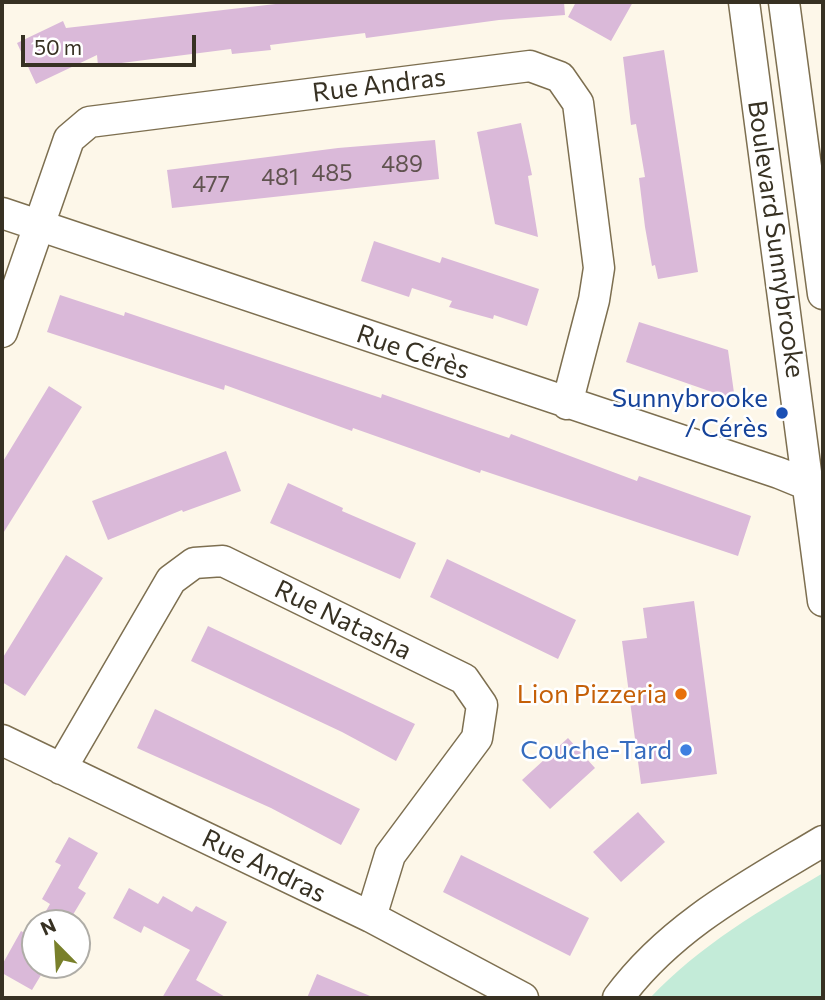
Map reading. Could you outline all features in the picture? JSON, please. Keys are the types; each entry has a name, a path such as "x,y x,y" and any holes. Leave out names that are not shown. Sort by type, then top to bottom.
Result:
{"street":[{"name":"Boulevard Sunnybrooke","path":"744,2 816,489 823,601"},
{"name":"Boulevard Sunnybrooke","path":"784,2 811,116 823,294"},
{"name":"Rue Andras","path":"2,331 41,226 69,139 89,122 530,66 560,77 578,103 599,268 594,300 567,404"},
{"path":"761,123 811,116"},
{"name":"Rue Cérès","path":"2,213 816,489"},
{"name":"Rue Natasha","path":"61,769 171,580 194,563 223,561 464,679 482,705 477,738 390,855 371,917"},
{"name":"Rue Andras","path":"2,740 371,917 523,998"},
{"path":"618,998 648,960 686,927 823,841"}],"green space":[{"path":"823,873 823,998 650,998 710,945"}],"building":[{"path":"293,2 564,2 565,15 499,20 366,38 365,33 270,45 271,50 232,54 231,49 98,66 97,55 36,84 17,43 63,21 66,28"},
{"path":"576,2 633,2 611,41 568,17"},
{"path":"664,50 698,272 658,279 655,265 652,266 645,227 639,178 645,177 636,124 631,125 623,57"},
{"path":"521,123 532,175 528,176 538,237 495,224 477,132"},
{"path":"435,140 439,179 172,208 167,170 338,148"},
{"path":"374,241 440,263 442,257 539,289 527,326 494,315 493,319 449,307 452,301 412,288 409,297 361,281"},
{"path":"60,295 124,316 125,312 381,398 382,394 509,438 511,434 637,481 639,476 751,516 738,556 481,470 480,473 353,428 352,431 225,385 224,390 47,332"},
{"path":"639,322 728,350 735,400 626,362"},
{"path":"49,386 82,407 2,535 2,463"},
{"path":"226,451 241,491 183,512 182,510 108,540 92,501"},
{"path":"288,483 343,508 342,511 416,543 400,579 270,523"},
{"path":"66,555 103,578 25,696 2,682 2,659"},
{"path":"447,559 576,620 558,659 430,597"},
{"path":"694,601 717,774 641,784 622,641 647,638 643,608"},
{"path":"208,626 415,724 396,761 342,732 191,661"},
{"path":"155,709 360,809 341,845 271,808 137,748"},
{"path":"568,738 595,768 550,809 522,780"},
{"path":"638,812 665,842 621,882 593,852"},
{"path":"69,837 98,853 78,888 86,893 76,909 47,909 50,904 42,899 61,865 55,862"},
{"path":"461,855 589,918 570,956 443,892"},
{"path":"129,888 158,904 163,896 192,912 196,906 227,922 196,980 227,998 162,998 190,950 144,926 141,933 113,918"},
{"path":"21,931 21,979 39,979 32,990 2,973 2,965"},
{"path":"317,974 375,998 307,998"}],"place":[{"name":"Sunnybrooke / Cérès","path":"782,413"},
{"name":"Lion Pizzeria","path":"681,694"},
{"name":"Couche-Tard","path":"686,750"}]}
